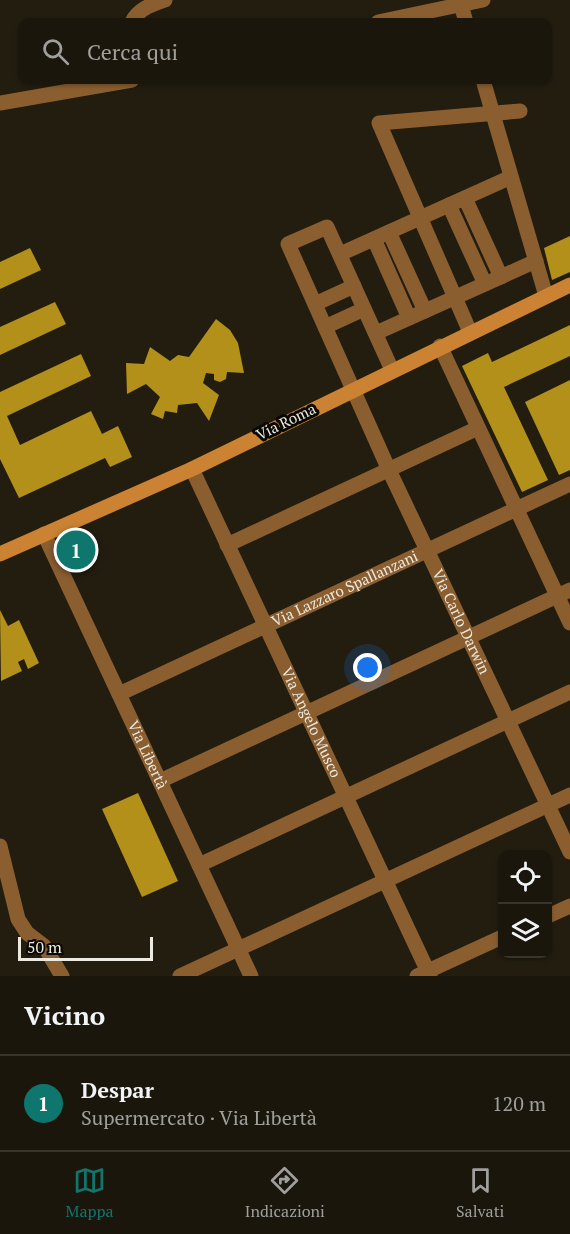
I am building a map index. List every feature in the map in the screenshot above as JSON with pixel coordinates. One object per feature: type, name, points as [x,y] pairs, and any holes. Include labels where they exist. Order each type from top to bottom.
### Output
[{"type":"main road","name":"Via Roma","points":[[0,554],[192,469],[440,346],[570,285]]},
{"type":"street","points":[[134,18],[148,6],[165,0]]},
{"type":"street","points":[[398,18],[483,0]]},
{"type":"street","points":[[461,5],[465,18]]},
{"type":"street","points":[[0,103],[109,84]]},
{"type":"street","points":[[484,84],[546,296]]},
{"type":"street","points":[[470,332],[379,123],[520,111]]},
{"type":"street","points":[[392,370],[339,254],[511,177]]},
{"type":"street","points":[[465,198],[501,277]]},
{"type":"street","points":[[449,205],[485,284]]},
{"type":"street","name":"Via Carlo Darwin","points":[[339,254],[327,226],[288,244],[389,470],[546,806],[570,852]]},
{"type":"street","points":[[389,232],[425,311]]},
{"type":"street","points":[[374,239],[409,318]]},
{"type":"street","points":[[376,333],[536,261]]},
{"type":"street","points":[[315,304],[354,286]]},
{"type":"street","points":[[325,327],[364,309]]},
{"type":"street","points":[[440,346],[517,509],[564,593],[570,623]]},
{"type":"street","points":[[227,544],[478,428]]},
{"type":"street","name":"Via Angelo Musco","points":[[192,469],[385,880],[425,974]]},
{"type":"street","name":"Via Lazzaro Spallanzani","points":[[119,694],[570,484]]},
{"type":"street","name":"Via Libertà","points":[[44,534],[251,976]]},
{"type":"street","points":[[160,781],[564,593]]},
{"type":"street","points":[[199,865],[570,692]]},
{"type":"street","points":[[180,976],[570,795]]},
{"type":"street","points":[[0,846],[18,919],[27,933],[44,946],[62,976]]},
{"type":"street","points":[[552,914],[570,906]]},
{"type":"street","points":[[425,974],[498,939]]},
{"type":"building","points":[[570,236],[570,272],[552,280],[544,248]]},
{"type":"building","points":[[30,248],[41,270],[0,289],[0,262]]},
{"type":"building","points":[[55,302],[66,324],[0,355],[0,327]]},
{"type":"building","points":[[216,319],[230,330],[238,343],[244,373],[227,372],[226,379],[220,382],[214,380],[214,374],[206,373],[203,383],[219,395],[209,421],[197,403],[178,405],[177,413],[165,411],[163,419],[151,414],[160,397],[146,384],[127,394],[126,363],[144,364],[150,347],[170,361],[178,355],[189,357]]},
{"type":"building","points":[[570,325],[570,356],[504,387],[548,480],[522,492],[462,366],[488,353],[492,362]]},
{"type":"building","points":[[81,354],[91,376],[7,416],[20,445],[91,411],[102,434],[118,426],[132,457],[110,467],[105,458],[19,498],[0,459],[0,392]]},
{"type":"building","points":[[570,380],[570,470],[559,475],[525,402]]},
{"type":"building","points":[[0,610],[8,626],[19,620],[39,663],[28,669],[24,659],[18,662],[22,671],[1,681]]},
{"type":"building","points":[[138,793],[178,881],[142,897],[102,809]]},
{"type":"place","name":"Despar","points":[[76,550]]}]
